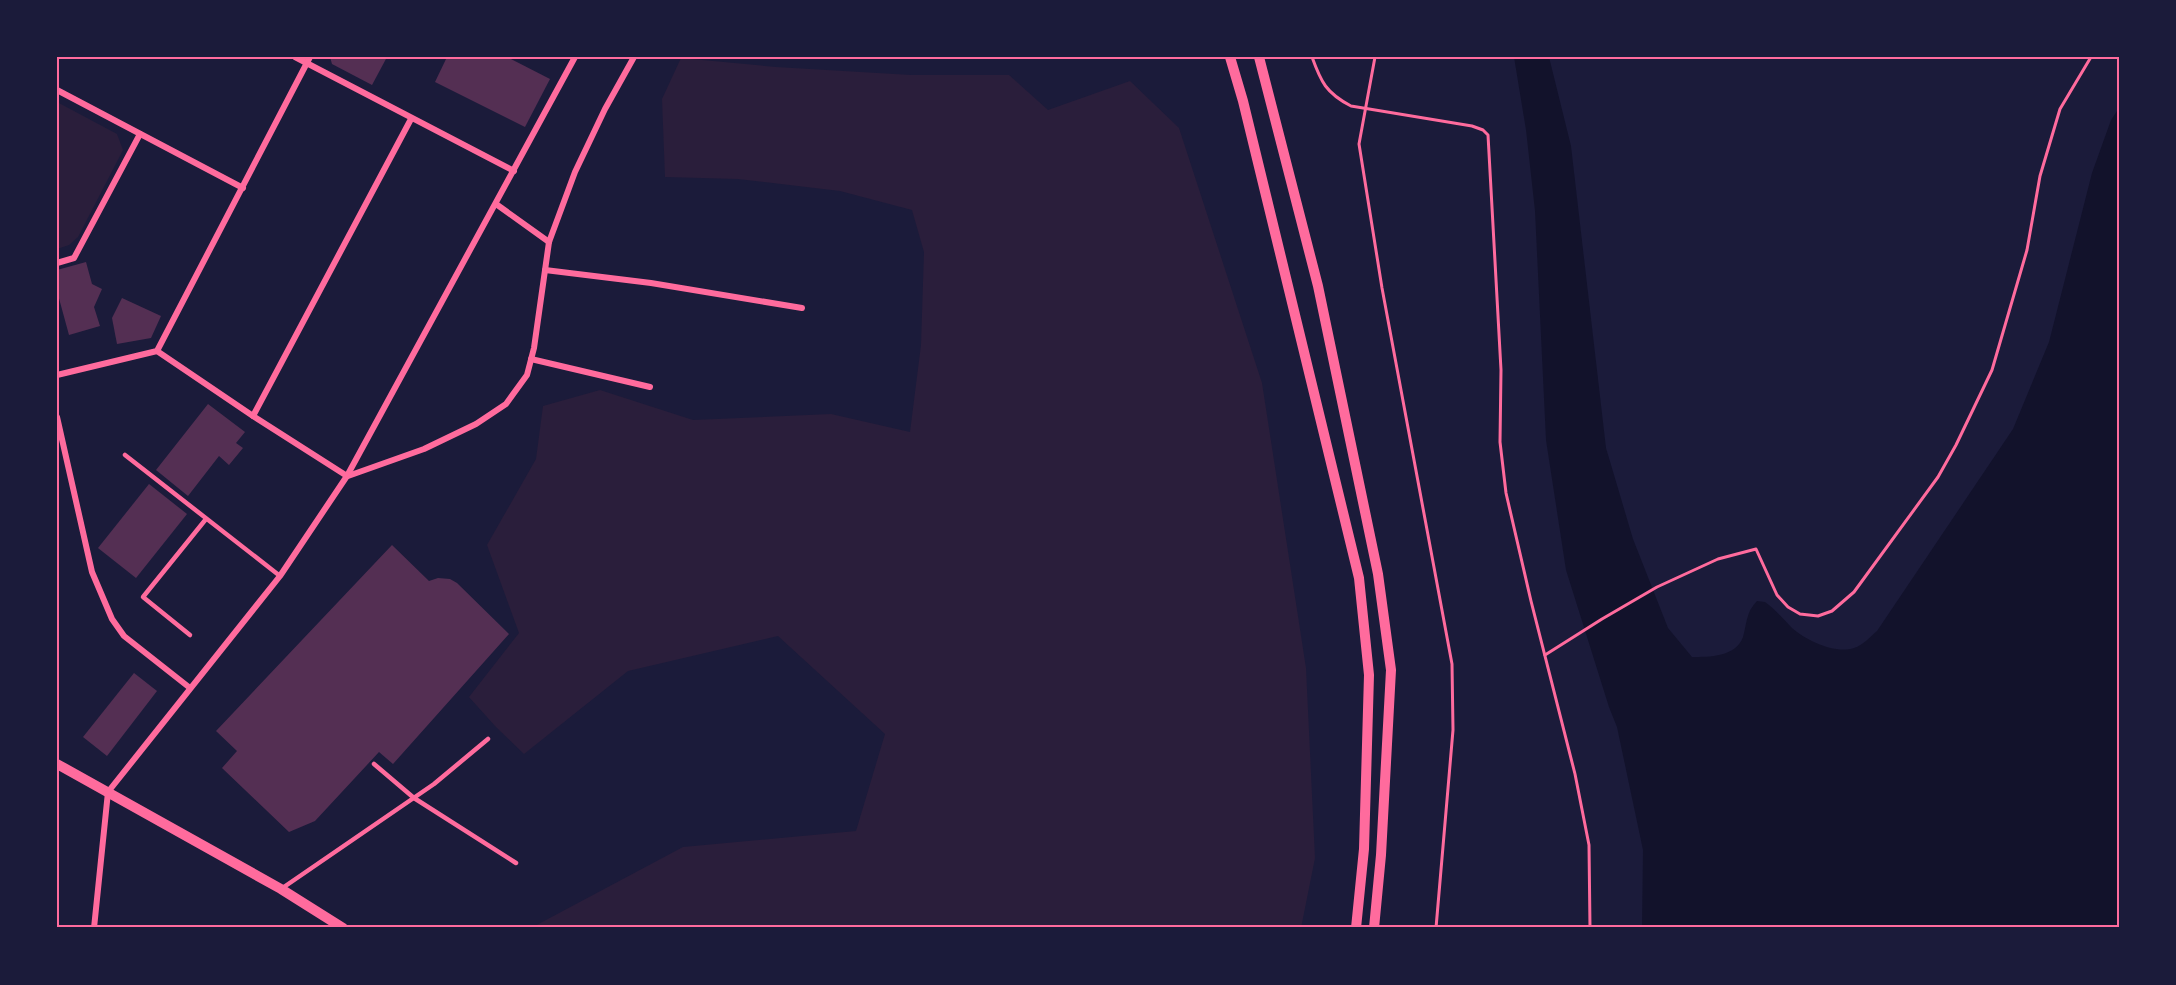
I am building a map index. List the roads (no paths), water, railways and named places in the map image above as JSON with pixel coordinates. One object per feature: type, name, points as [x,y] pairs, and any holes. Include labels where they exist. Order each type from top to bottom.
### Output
[{"type":"street","points":[[295,57],[309,60],[411,119],[514,171]]},
{"type":"street","points":[[93,928],[108,792],[280,576],[347,477],[575,57]]},
{"type":"street","points":[[347,477],[424,449],[477,424],[506,404],[527,375],[549,242],[575,172],[605,108],[634,57]]},
{"type":"street","points":[[1230,57],[1243,101],[1359,578],[1369,675],[1364,849],[1356,928]]},
{"type":"street","points":[[1259,57],[1318,286],[1378,574],[1390,670],[1381,855],[1374,928]]},
{"type":"street","points":[[158,351],[309,60]]},
{"type":"street","points":[[57,90],[243,188]]},
{"type":"street","points":[[253,416],[411,119]]},
{"type":"street","points":[[57,263],[74,258],[140,134]]},
{"type":"street","points":[[496,204],[549,242]]},
{"type":"street","points":[[545,270],[802,308]]},
{"type":"street","points":[[57,375],[158,351],[347,477]]},
{"type":"street","points":[[531,359],[650,387]]},
{"type":"street","points":[[57,417],[92,572],[112,619],[124,636],[190,688]]},
{"type":"street","points":[[57,764],[281,889],[343,928]]},
{"type":"lane","points":[[125,455],[280,576]]},
{"type":"lane","points":[[190,635],[143,597],[206,519]]},
{"type":"lane","points":[[281,889],[434,784],[488,739]]},
{"type":"lane","points":[[374,764],[414,798],[516,863]]}]
